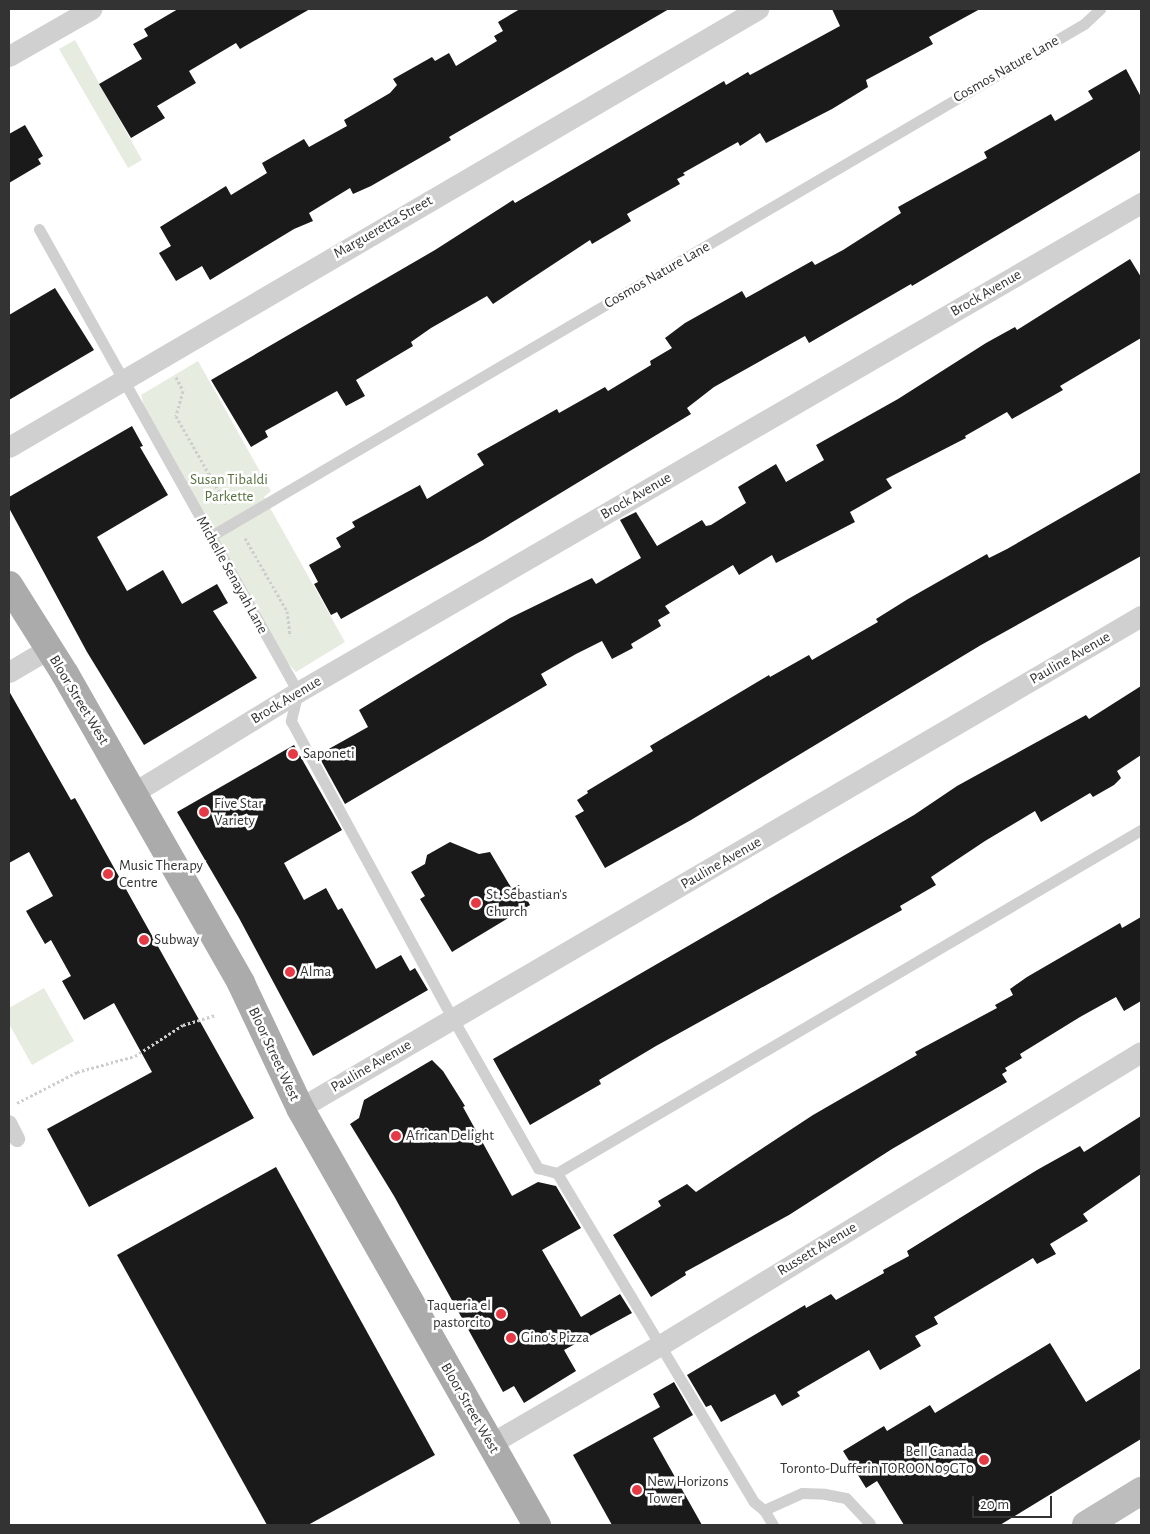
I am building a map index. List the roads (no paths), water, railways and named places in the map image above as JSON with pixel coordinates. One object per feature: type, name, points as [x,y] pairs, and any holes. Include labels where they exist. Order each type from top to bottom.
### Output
[{"type":"main road","name":"Bloor Street West","points":[[9,585],[133,793],[241,983],[300,1108],[537,1525]]},
{"type":"main road","points":[[1086,1525],[1141,1491]]},
{"type":"street","points":[[9,56],[91,9]]},
{"type":"street","name":"Margueretta Street","points":[[9,447],[122,379],[758,9]]},
{"type":"street","name":"Brock Avenue","points":[[133,793],[298,692],[1141,203]]},
{"type":"street","name":"Pauline Avenue","points":[[300,1108],[1141,616]]},
{"type":"street","points":[[9,672],[48,649]]},
{"type":"street","name":"Russett Avenue","points":[[490,1444],[662,1344],[1141,1052]]},
{"type":"street","points":[[9,1123],[17,1138]]},
{"type":"lane","name":"Cosmos Nature Lane","points":[[211,536],[1084,24],[1100,9]]},
{"type":"lane","name":"Michelle Senayah Lane","points":[[39,229],[298,692]]},
{"type":"lane","points":[[298,692],[291,721],[453,1019],[538,1168],[557,1173],[662,1344],[754,1502],[764,1510],[773,1525]]},
{"type":"lane","points":[[557,1173],[1141,830]]},
{"type":"lane","points":[[764,1510],[802,1493],[825,1494],[846,1498],[870,1524]]},
{"type":"place","name":"Saponeti","points":[[293,754]]},
{"type":"place","name":"Five Star Variety","points":[[204,812]]},
{"type":"place","name":"Music Therapy Centre","points":[[108,874]]},
{"type":"place","name":"St. Sebastian's Church","points":[[476,903]]},
{"type":"place","name":"Subway","points":[[144,940]]},
{"type":"place","name":"Alma","points":[[290,972]]},
{"type":"place","name":"African Delight","points":[[396,1136]]},
{"type":"place","name":"Taqueria el pastorcito","points":[[501,1314]]},
{"type":"place","name":"Gino's Pizza","points":[[511,1338]]},
{"type":"place","name":"Bell Canada Toronto-Dufferin TOROON09GT0","points":[[984,1460]]},
{"type":"place","name":"New Horizons Tower","points":[[637,1490]]},
{"type":"park label","name":"Susan Tibaldi Parkette","points":[[229,488]]}]
